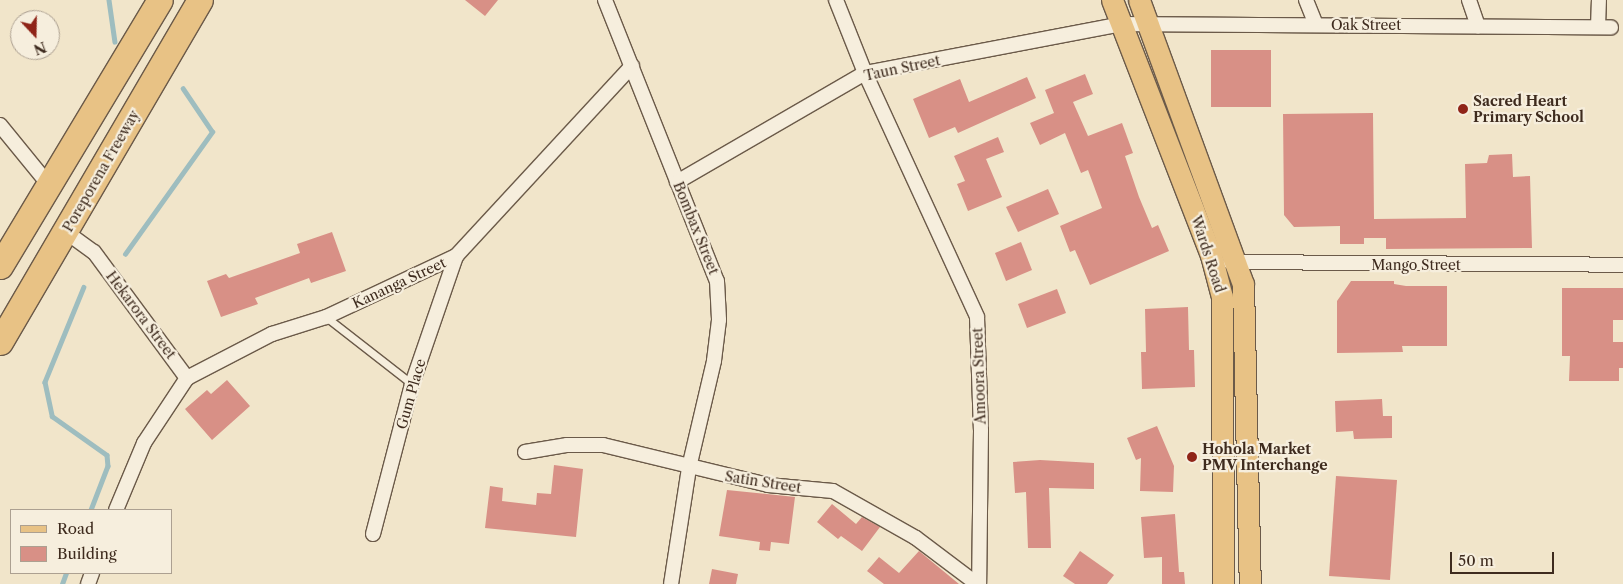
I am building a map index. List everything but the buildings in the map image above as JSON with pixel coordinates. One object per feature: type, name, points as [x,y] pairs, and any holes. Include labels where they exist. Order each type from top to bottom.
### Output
[{"type":"highway","points":[[0,266],[160,0]]},
{"type":"highway","name":"Poreporena Freeway","points":[[0,342],[200,0]]},
{"type":"main road","name":"Wards Road","points":[[1112,0],[1211,255],[1222,297],[1224,584]]},
{"type":"main road","name":"Wards Road","points":[[1139,0],[1237,264],[1245,305],[1250,584]]},
{"type":"street","name":"Bombax Street","points":[[605,0],[717,281],[719,320],[714,361],[689,468],[671,584]]},
{"type":"street","name":"Amoora Street","points":[[836,0],[865,73],[977,317],[981,421],[978,584]]},
{"type":"street","points":[[1306,0],[1316,25]]},
{"type":"street","points":[[1469,0],[1478,26]]},
{"type":"street","name":"Oak Street","points":[[1122,24],[1604,27],[1599,0]]},
{"type":"street","name":"Taun Street","points":[[677,182],[865,73],[1122,24]]},
{"type":"street","name":"Kananga Street","points":[[188,378],[272,334],[326,317],[456,256],[632,66]]},
{"type":"street","points":[[0,125],[48,185]]},
{"type":"street","name":"Hekarora Street","points":[[66,232],[94,252],[188,378]]},
{"type":"street","name":"Mango Street","points":[[1211,255],[1237,264],[1623,265]]},
{"type":"street","name":"Gum Place","points":[[373,534],[412,384],[456,256]]},
{"type":"street","points":[[116,509],[144,443],[188,378]]},
{"type":"street","name":"Satin Street","points":[[525,452],[567,445],[602,445],[689,468],[768,485],[833,492],[916,538],[978,584]]},
{"type":"lane","points":[[326,317],[412,384]]},
{"type":"waterway","points":[[109,0],[115,42]]},
{"type":"waterway","points":[[125,254],[212,132],[183,89]]},
{"type":"waterway","points":[[84,287],[45,382],[52,416],[107,455],[108,466],[91,509]]},
{"type":"waterway","points":[[62,584],[66,574]]},
{"type":"place","name":"Sacred Heart Primary School","points":[[1463,109]]},
{"type":"place","name":"Hohola Market PMV Interchange","points":[[1192,457]]}]
